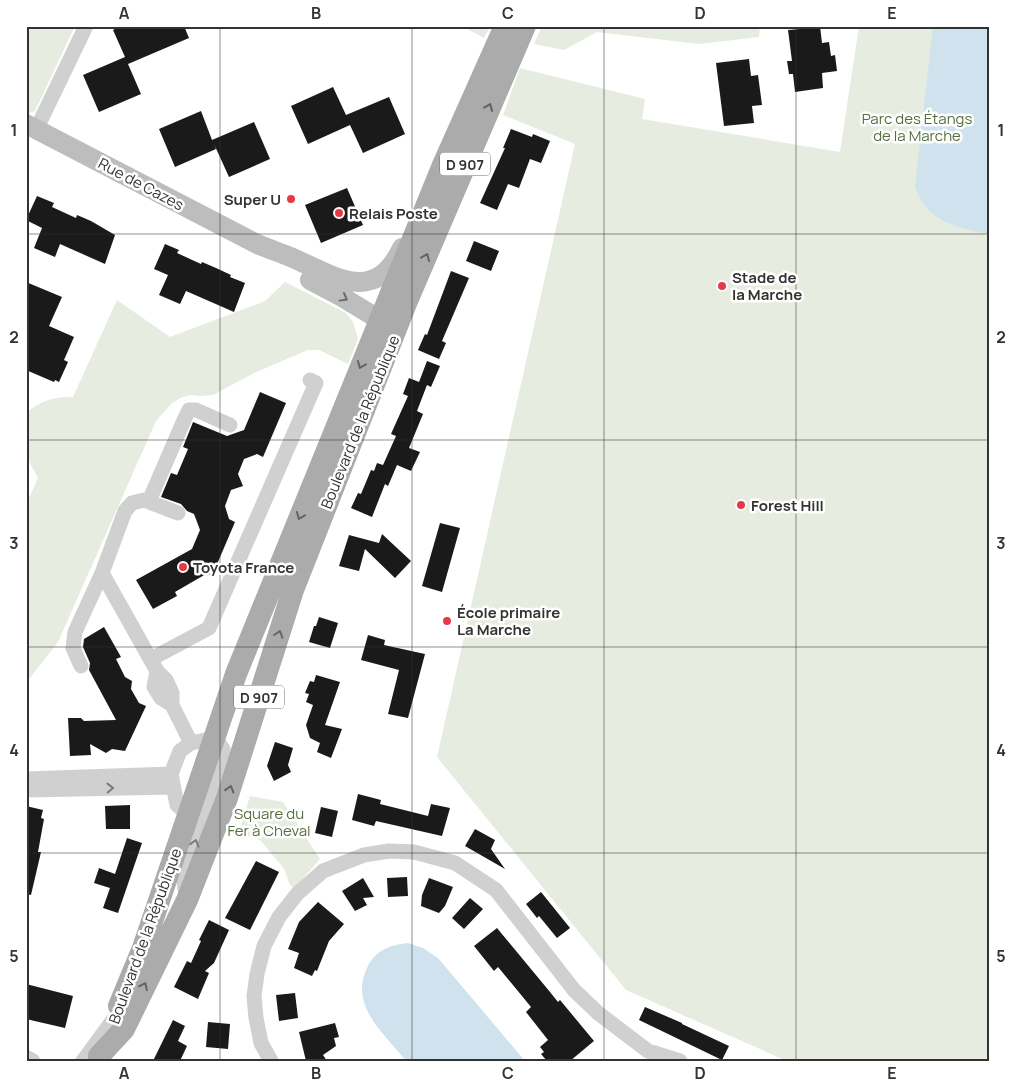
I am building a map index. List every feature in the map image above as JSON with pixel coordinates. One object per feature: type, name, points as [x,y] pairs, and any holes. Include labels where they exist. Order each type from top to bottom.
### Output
[{"type":"main road","name":"Boulevard de la République","points":[[93,1059],[113,1020],[143,948],[202,820],[227,798],[293,590],[388,324],[395,281],[505,26]]},
{"type":"main road","name":"Boulevard de la République","points":[[93,1059],[124,1029],[186,900],[202,820],[215,738],[239,666],[388,324],[407,302],[525,26]]},
{"type":"street","points":[[31,127],[86,26]]},
{"type":"street","name":"Rue de Cazes","points":[[31,127],[257,244],[337,279],[350,282],[367,281],[382,275],[390,269],[421,217]]},
{"type":"street","name":"Rue de Cazes","points":[[257,244],[311,281],[388,324]]},
{"type":"street","points":[[367,281],[395,281],[407,302]]},
{"type":"street","points":[[154,665],[209,628],[316,383],[310,380]]},
{"type":"street","points":[[149,501],[189,410],[196,410],[230,425]]},
{"type":"street","points":[[80,666],[73,648],[75,632],[102,573],[125,511],[132,503],[144,500],[178,513]]},
{"type":"street","points":[[102,573],[154,665],[166,680],[172,693],[172,706],[191,743]]},
{"type":"street","points":[[202,820],[178,805],[172,781],[180,751],[191,743],[215,738]]},
{"type":"street","points":[[26,779],[172,781]]},
{"type":"street","points":[[26,790],[172,781]]},
{"type":"street","points":[[271,1061],[262,1042],[256,1018],[254,996],[264,946],[279,917],[297,894],[323,871],[364,855],[389,851],[414,852],[455,863],[496,890],[574,990],[644,1056],[680,1061]]},
{"type":"street","points":[[26,1057],[33,1061]]},
{"type":"green space","points":[[26,26],[75,26],[35,111],[27,114]]},
{"type":"green space","points":[[462,26],[490,26],[484,38]]},
{"type":"green space","points":[[542,26],[760,26],[759,37],[699,44],[597,32],[564,50],[534,44]]},
{"type":"green space","name":"Forest Hill","points":[[859,26],[989,26],[989,1061],[787,1061],[626,990],[437,757],[575,144],[503,115],[520,68],[645,99],[642,119],[840,152]]},
{"type":"green space","points":[[285,282],[346,313],[353,322],[358,339],[348,364],[319,350],[308,350],[254,373],[213,395],[190,395],[180,398],[171,404],[156,421],[58,642],[29,679],[26,680],[26,505],[38,478],[26,456],[26,413],[48,400],[73,397],[117,300],[170,337],[265,301]]},
{"type":"green space","name":"Square du Fer à Cheval","points":[[250,796],[283,802],[320,859],[294,889],[289,883],[285,870],[261,841],[251,836],[237,839]]},
{"type":"water","points":[[933,26],[989,26],[989,234],[965,229],[944,221],[927,208],[920,199],[915,187]]},
{"type":"water","points":[[408,943],[423,948],[438,958],[525,1061],[406,1061],[379,1029],[366,1007],[362,995],[367,968],[374,957],[384,949]]},
{"type":"building","points":[[120,26],[184,26],[189,38],[128,64],[141,94],[99,112],[83,75],[125,57],[113,30]]},
{"type":"building","points":[[800,26],[820,26],[822,43],[829,42],[831,56],[835,55],[837,71],[822,73],[823,88],[795,92],[793,74],[789,74],[787,61],[792,61],[788,30],[800,29]]},
{"type":"building","points":[[749,59],[751,76],[758,75],[762,105],[752,106],[754,123],[724,126],[716,63]]},
{"type":"building","points":[[333,87],[346,115],[389,97],[405,134],[363,153],[350,125],[308,144],[291,106]]},
{"type":"building","points":[[201,111],[212,140],[254,122],[270,159],[229,177],[214,144],[216,149],[175,167],[159,129]]},
{"type":"building","points":[[511,129],[532,137],[533,134],[550,141],[541,163],[530,159],[519,188],[508,184],[497,210],[480,203],[505,148],[503,148]]},
{"type":"building","points":[[347,188],[363,225],[321,243],[305,205]]},
{"type":"building","points":[[37,196],[54,203],[52,207],[76,218],[77,215],[91,221],[115,235],[105,264],[60,244],[55,257],[34,248],[42,228],[26,220]]},
{"type":"building","points":[[474,241],[499,251],[491,271],[466,261]]},
{"type":"building","points":[[165,244],[179,250],[177,253],[201,264],[202,262],[216,268],[231,275],[230,277],[245,283],[234,312],[186,291],[180,304],[159,295],[168,275],[154,269]]},
{"type":"building","points":[[451,271],[469,278],[442,341],[446,343],[439,359],[418,350],[425,334],[427,335]]},
{"type":"building","points":[[26,282],[62,297],[49,326],[74,337],[64,360],[68,362],[59,382],[55,380],[54,382],[26,370]]},
{"type":"building","points":[[427,361],[440,366],[431,387],[427,385],[417,411],[423,414],[409,448],[420,452],[411,471],[397,465],[388,486],[385,484],[372,517],[351,508],[358,493],[361,494],[371,470],[374,471],[377,463],[383,465],[396,436],[391,434],[408,396],[403,394],[409,378],[419,382]]},
{"type":"building","points":[[260,392],[286,403],[263,457],[257,454],[244,459],[238,474],[243,486],[231,490],[225,506],[229,519],[235,522],[212,576],[206,574],[175,592],[177,596],[153,609],[136,580],[192,549],[200,530],[194,514],[187,511],[181,504],[161,497],[171,473],[177,475],[188,449],[183,447],[193,422],[227,436],[244,430]]},
{"type":"building","points":[[440,523],[460,528],[442,592],[422,586]]},
{"type":"building","points":[[382,534],[411,561],[395,578],[365,549],[359,571],[339,566],[349,535],[379,543]]},
{"type":"building","points":[[319,617],[338,623],[330,648],[309,642]]},
{"type":"building","points":[[104,627],[121,657],[116,659],[125,677],[132,681],[131,689],[139,703],[146,706],[125,751],[112,749],[106,753],[90,744],[91,755],[70,756],[68,718],[81,718],[84,721],[116,720],[89,670],[90,663],[83,647],[84,639]]},
{"type":"building","points":[[368,635],[385,640],[384,645],[425,654],[408,718],[388,714],[399,670],[361,660]]},
{"type":"building","points":[[316,675],[340,682],[325,725],[342,729],[331,758],[317,752],[320,743],[310,738],[306,725],[313,705],[306,702],[309,694],[305,693],[310,681],[314,682]]},
{"type":"building","points":[[275,742],[293,748],[288,765],[291,772],[274,781],[267,766]]},
{"type":"building","points":[[358,794],[381,800],[380,804],[428,816],[431,804],[450,808],[442,836],[376,821],[374,826],[352,820]]},
{"type":"building","points":[[130,805],[130,829],[106,829],[105,806]]},
{"type":"building","points":[[26,806],[43,810],[41,818],[44,819],[38,852],[41,852],[31,895],[26,894]]},
{"type":"building","points":[[321,807],[338,811],[332,837],[315,833]]},
{"type":"building","points":[[475,829],[495,840],[491,849],[505,869],[465,846]]},
{"type":"building","points":[[127,838],[142,843],[118,913],[103,908],[110,888],[94,883],[99,868],[115,874]]},
{"type":"building","points":[[256,861],[279,872],[250,930],[225,918]]},
{"type":"building","points":[[407,877],[408,896],[388,897],[387,878]]},
{"type":"building","points":[[363,878],[374,897],[363,898],[367,905],[355,911],[342,891]]},
{"type":"building","points":[[429,878],[453,887],[445,906],[439,913],[421,906],[422,895]]},
{"type":"building","points":[[541,892],[570,928],[557,938],[539,916],[537,918],[526,904]]},
{"type":"building","points":[[470,898],[483,909],[464,929],[452,918]]},
{"type":"building","points":[[318,902],[344,924],[329,941],[317,971],[315,970],[312,976],[294,968],[299,953],[288,949],[299,922]]},
{"type":"building","points":[[209,920],[229,930],[214,963],[205,971],[209,973],[198,999],[174,987],[187,961],[191,963],[201,941],[199,940]]},
{"type":"building","points":[[497,928],[558,1002],[560,1000],[594,1041],[570,1061],[547,1061],[541,1054],[544,1052],[540,1047],[548,1040],[526,1012],[531,1007],[498,967],[494,971],[474,946]]},
{"type":"building","points":[[26,984],[73,996],[65,1028],[26,1019]]},
{"type":"building","points":[[295,993],[298,1018],[279,1021],[276,995]]},
{"type":"building","points":[[645,1007],[729,1046],[722,1060],[639,1020]]},
{"type":"building","points":[[173,1020],[185,1026],[178,1041],[187,1046],[180,1061],[153,1061]]},
{"type":"building","points":[[208,1022],[230,1024],[228,1049],[206,1047]]},
{"type":"building","points":[[335,1023],[339,1037],[334,1038],[336,1046],[323,1055],[327,1061],[306,1061],[299,1032]]},
{"type":"place","name":"Super U","points":[[291,199]]},
{"type":"place","name":"Relais Poste","points":[[339,213]]},
{"type":"place","name":"Stade de la Marche","points":[[722,286]]},
{"type":"place","name":"Forest Hill","points":[[741,505]]},
{"type":"place","name":"Toyota France","points":[[183,567]]},
{"type":"place","name":"École primaire La Marche","points":[[447,621]]},
{"type":"park label","name":"Parc des Étangs de la Marche","points":[[917,126]]}]
